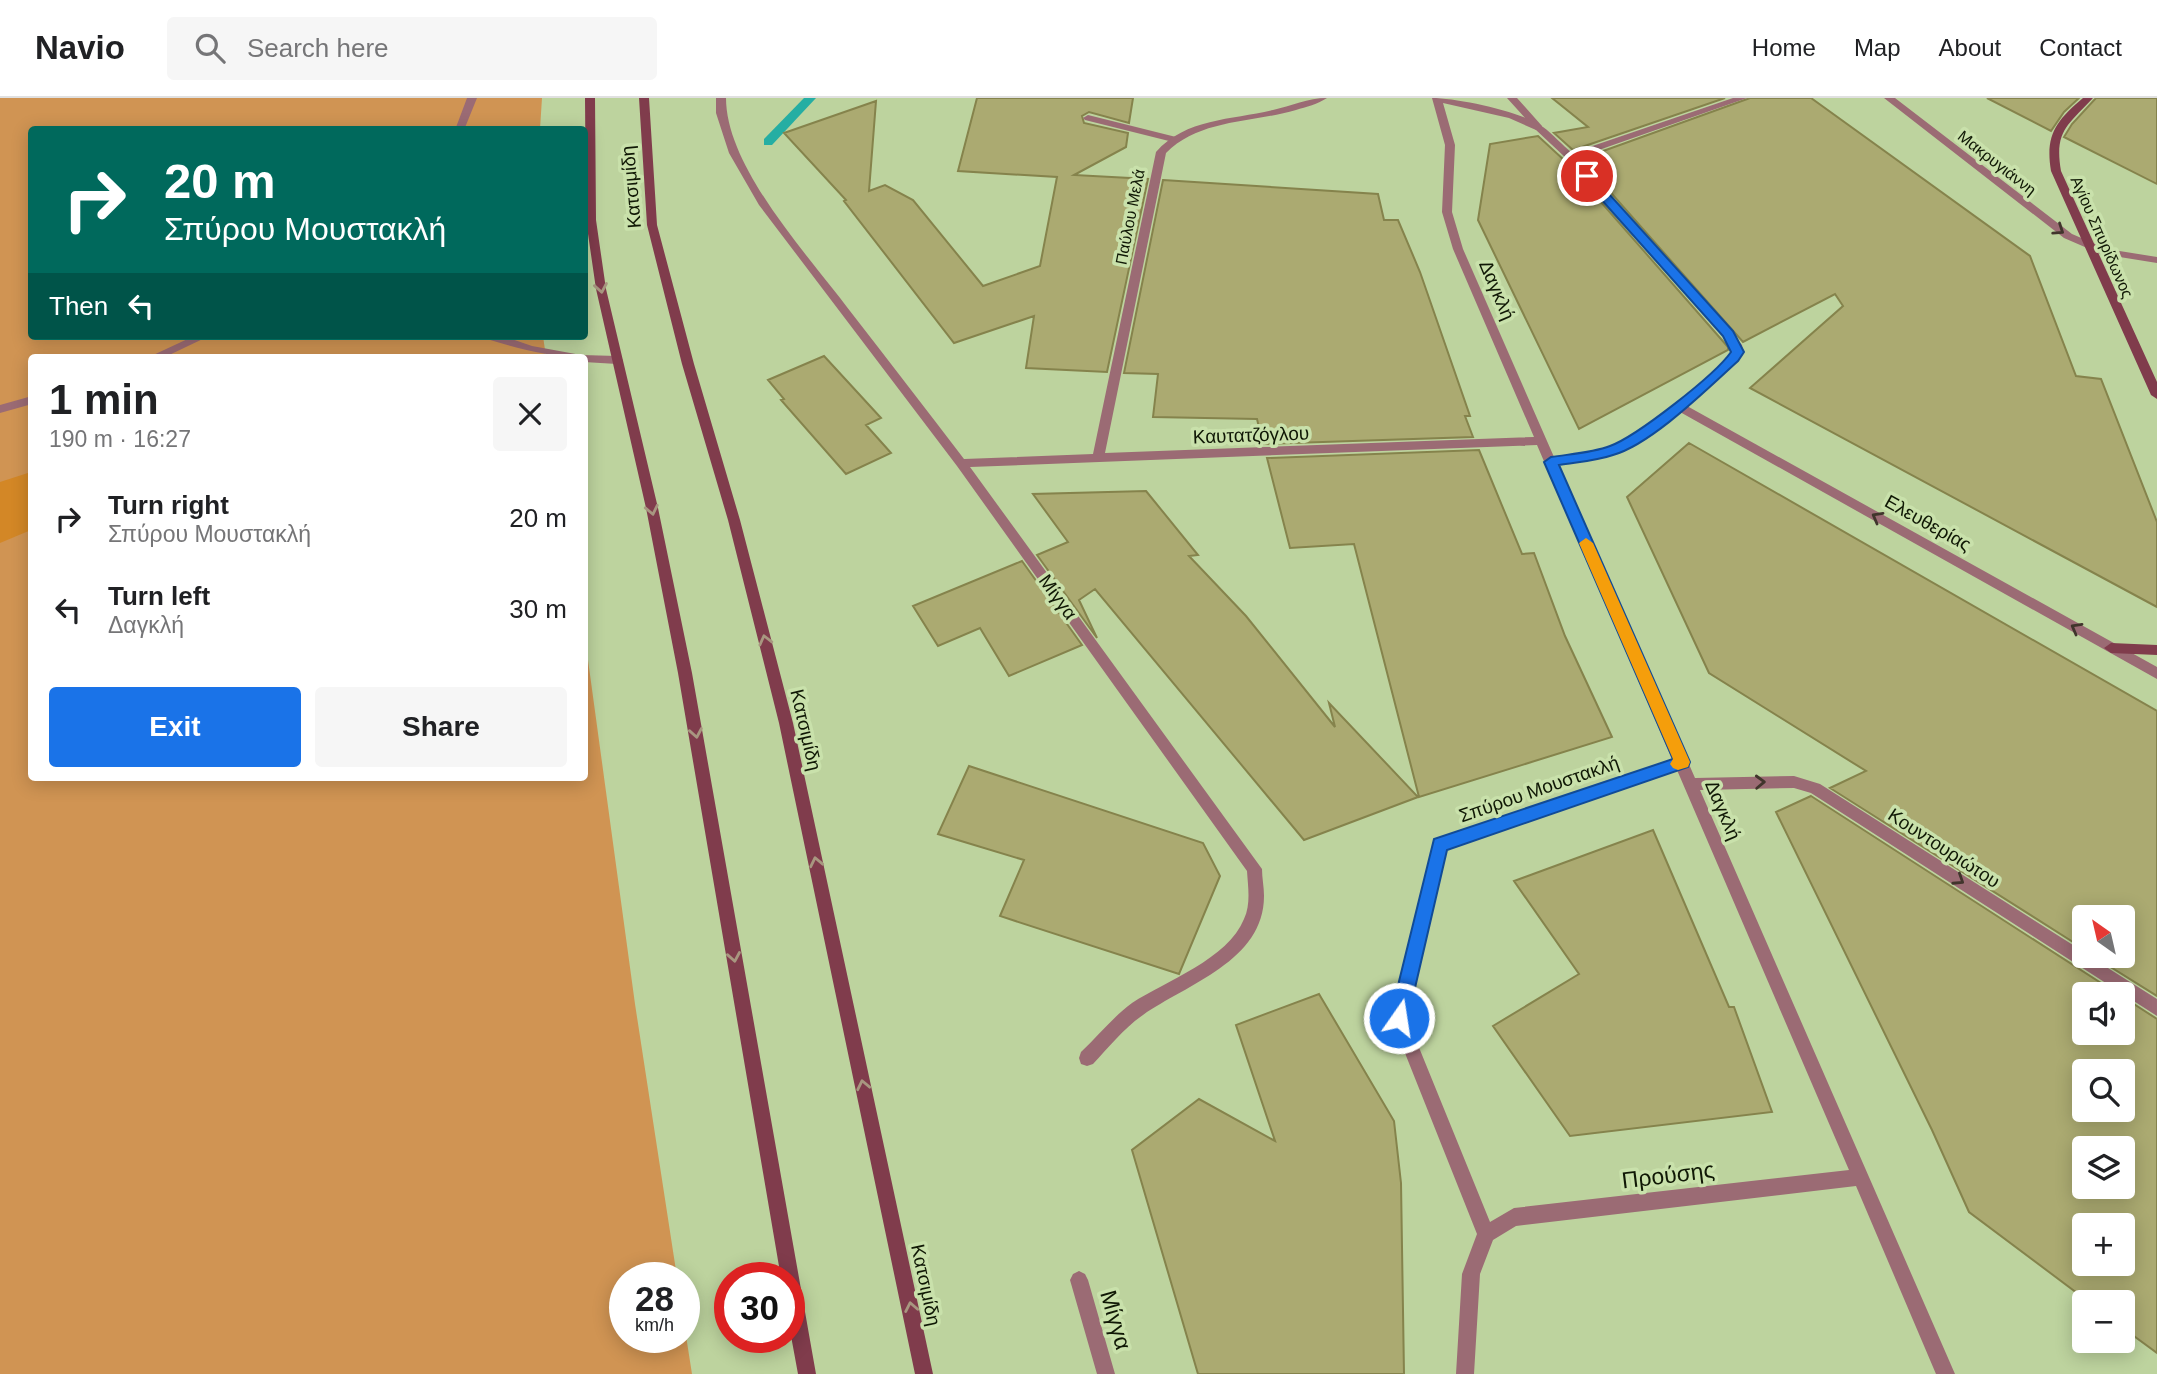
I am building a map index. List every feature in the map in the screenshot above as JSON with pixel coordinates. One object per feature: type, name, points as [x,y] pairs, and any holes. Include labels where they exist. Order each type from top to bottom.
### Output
[{"type":"main road","name":"Κατσιμίδη","points":[[590,98],[591,220],[601,289],[652,508],[685,673],[807,1374]]},
{"type":"main road","name":"Κατσιμίδη","points":[[644,98],[652,225],[677,325],[734,520],[786,723],[924,1374]]},
{"type":"main road","name":"Αγίου Σπυρίδωνος","points":[[2088,98],[2064,119],[2058,129],[2052,156],[2089,247],[2157,395]]},
{"type":"main road","points":[[2111,648],[2157,650]]},
{"type":"street","points":[[461,126],[472,98]]},
{"type":"street","name":"Μίγγα","points":[[721,98],[722,113],[734,153],[764,205],[961,463],[1254,869],[1258,887],[1257,911],[1246,936],[1223,958],[1135,1010],[1087,1058]]},
{"type":"street","points":[[1088,118],[1173,139],[1192,131],[1273,113],[1322,98]]},
{"type":"street","points":[[1437,98],[1505,114],[1539,128]]},
{"type":"street","name":"Δαγκλή","points":[[1437,98],[1450,145],[1445,202],[1450,227],[1946,1374]]},
{"type":"street","points":[[1512,98],[1570,157],[1736,345],[1737,352],[1734,358],[1680,407],[1624,445],[1610,451],[1551,462]]},
{"type":"street","points":[[1570,157],[1742,98]]},
{"type":"street","name":"Μακρυγιάννη","points":[[1889,98],[2045,221],[2089,247],[2123,257],[2157,260]]},
{"type":"street","name":"Παύλου Μελά","points":[[1098,458],[1158,159],[1173,139]]},
{"type":"street","points":[[162,354],[195,340]]},
{"type":"street","points":[[503,340],[560,354]]},
{"type":"street","points":[[588,358],[617,360]]},
{"type":"street","points":[[0,410],[28,401]]},
{"type":"street","name":"Ελευθερίας","points":[[1680,407],[2157,674]]},
{"type":"street","name":"Καυτατζόγλου","points":[[961,463],[1542,441]]},
{"type":"street","name":"Σπύρου Μουστακλή","points":[[1486,1234],[1399,1018],[1440,845],[1682,762]]},
{"type":"street","name":"Κουντουριώτου","points":[[1692,784],[1794,782],[1815,788],[2157,1008]]},
{"type":"street","name":"Προύσης","points":[[1486,1234],[1514,1217],[1860,1177]]},
{"type":"street","points":[[1465,1374],[1471,1274],[1486,1234]]},
{"type":"street","name":"Μίγγα","points":[[1079,1280],[1106,1374]]},
{"type":"shaded area","points":[[0,98],[542,98],[540,126],[28,126],[28,340],[544,340],[546,354],[28,354],[28,781],[588,781],[588,660],[635,1004],[675,1262],[609,1262],[609,1353],[689,1353],[692,1374],[0,1374]]},
{"type":"shaded area","points":[[28,473],[28,531],[0,543],[0,482]]},
{"type":"building","points":[[977,98],[1133,98],[1129,123],[1089,112],[1082,116],[1084,123],[1128,133],[1126,147],[1074,175],[1148,179],[1107,372],[1026,368],[1034,316],[954,343],[844,201],[846,200],[784,133],[876,101],[869,191],[885,185],[913,200],[983,286],[1040,266],[1057,177],[958,171]]},
{"type":"building","points":[[1552,98],[1725,98],[1573,150],[1554,133],[1588,127]]},
{"type":"building","points":[[1750,98],[1811,98],[2030,256],[2076,376],[2101,379],[2157,522],[2157,607],[1750,388],[1843,306],[1835,294],[1743,342],[1581,159]]},
{"type":"building","points":[[1987,98],[2079,98],[2064,112],[2051,131]]},
{"type":"building","points":[[2096,98],[2157,98],[2157,184],[2064,137]]},
{"type":"building","points":[[1538,136],[1565,161],[1728,347],[1728,350],[1579,429],[1478,220],[1490,144]]},
{"type":"building","points":[[1163,180],[1378,194],[1384,220],[1398,220],[1420,272],[1470,416],[1465,416],[1473,437],[1263,444],[1257,419],[1153,417],[1158,374],[1124,373]]},
{"type":"building","points":[[824,356],[881,418],[866,425],[891,453],[846,474],[781,400],[784,399],[768,380]]},
{"type":"building","points":[[1689,443],[2157,711],[2157,996],[2112,968],[2135,968],[2135,905],[2072,905],[2072,941],[1830,788],[1866,771],[1709,673],[1627,497]]},
{"type":"building","points":[[1479,450],[1522,554],[1534,553],[1565,636],[1612,737],[1419,797],[1354,544],[1290,548],[1267,458]]},
{"type":"building","points":[[1146,491],[1198,555],[1189,556],[1246,616],[1335,727],[1329,703],[1418,797],[1304,840],[1095,589],[1079,600],[1097,638],[1037,555],[1068,542],[1033,494]]},
{"type":"building","points":[[1022,561],[1082,645],[1009,676],[980,628],[938,646],[913,606]]},
{"type":"building","points":[[969,766],[1203,843],[1220,876],[1179,974],[1000,916],[1024,860],[938,834]]},
{"type":"building","points":[[1811,796],[2072,964],[2072,968],[2078,968],[2099,982],[2072,982],[2072,1045],[2135,1045],[2135,1005],[2157,1019],[2157,1353],[2135,1337],[2135,1290],[2073,1290],[1969,1212],[1932,1130],[1776,812]]},
{"type":"building","points":[[1653,830],[1729,1007],[1734,1007],[1772,1112],[1570,1136],[1493,1026],[1579,974],[1514,881]]},
{"type":"building","points":[[1319,994],[1394,1121],[1401,1183],[1404,1374],[1198,1374],[1132,1150],[1199,1099],[1275,1141],[1236,1025]]},
{"type":"waterway","points":[[768,142],[810,98]]},
{"type":"slow traffic","points":[[1586,543],[1682,762],[1678,764]]},
{"type":"route","points":[[1399,1018],[1440,845],[1682,762],[1551,462],[1610,451],[1624,445],[1680,407],[1734,358],[1736,345],[1587,176]]}]
